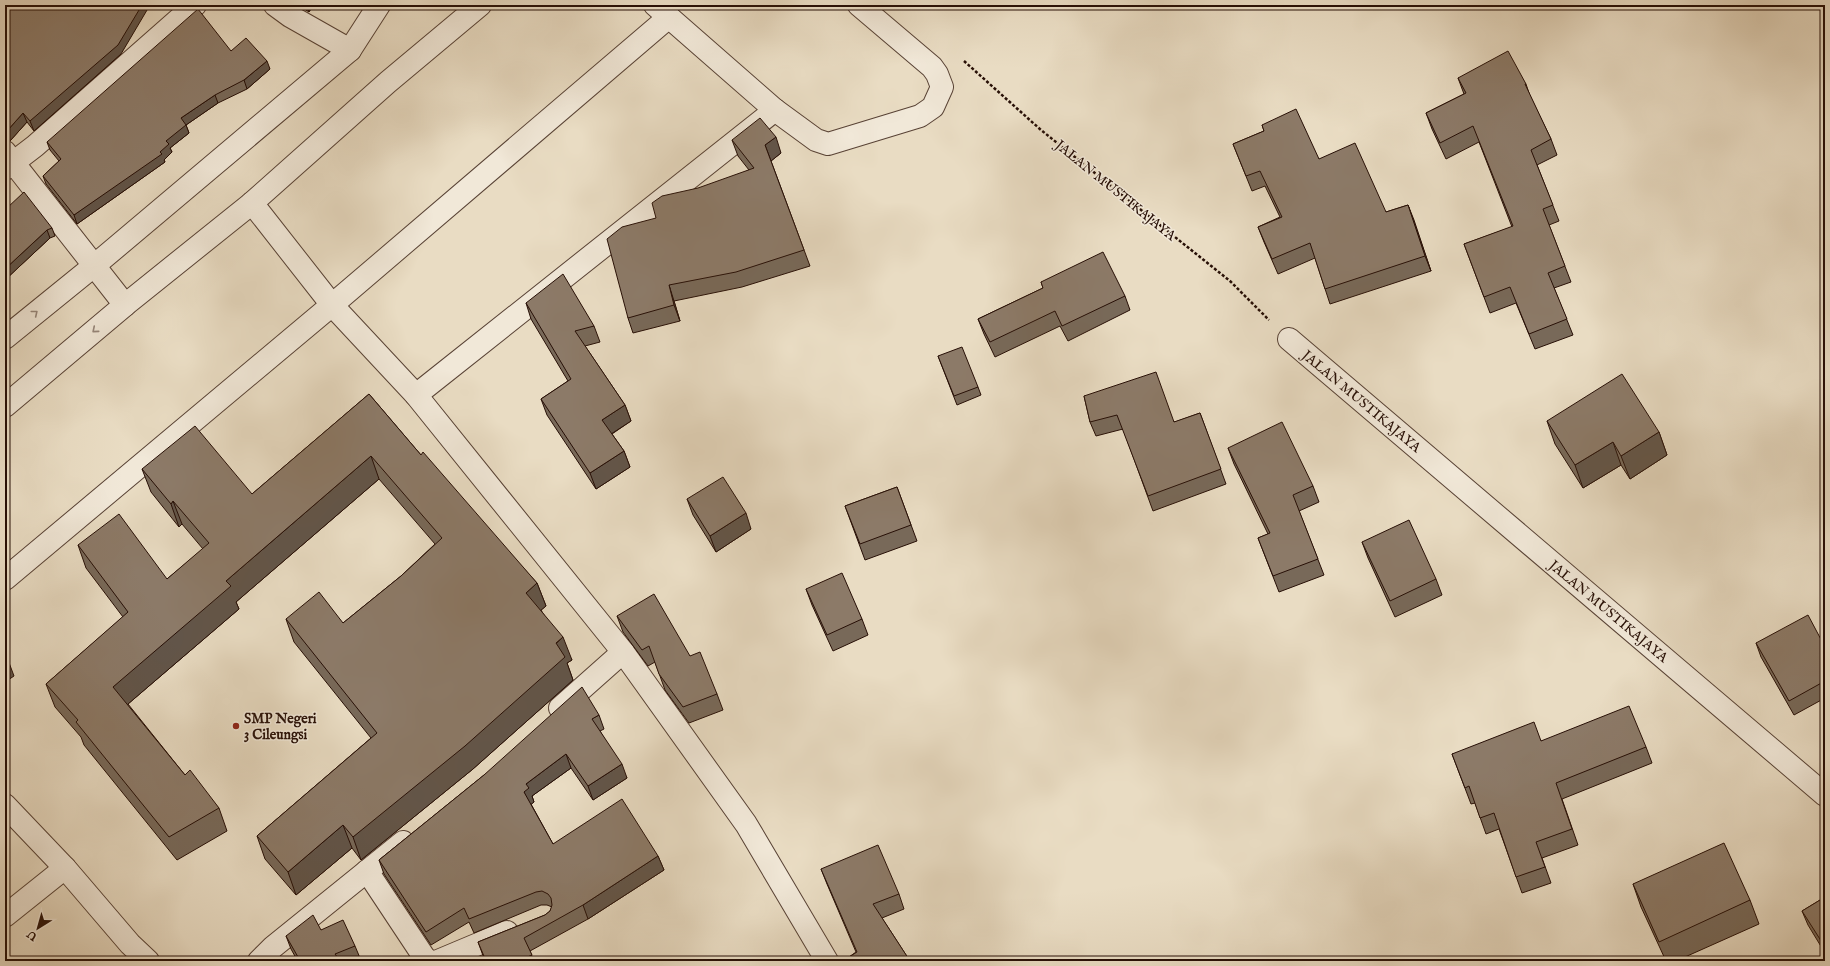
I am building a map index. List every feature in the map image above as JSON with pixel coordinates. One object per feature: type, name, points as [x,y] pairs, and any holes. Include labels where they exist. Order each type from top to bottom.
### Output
[{"type":"street","points":[[125,305],[95,265],[8,161],[195,5]]},
{"type":"street","points":[[275,5],[290,16],[350,50]]},
{"type":"street","points":[[5,338],[95,265],[350,50],[379,5]]},
{"type":"street","points":[[5,406],[125,305],[252,203],[388,82],[480,5]]},
{"type":"street","points":[[5,579],[332,305],[662,11],[775,110],[816,140],[828,144],[920,116],[933,107],[942,87],[937,74],[932,67],[859,5]]},
{"type":"street","points":[[416,395],[775,110]]},
{"type":"street","points":[[252,203],[332,305],[416,395],[623,652],[746,824],[827,961]]},
{"type":"street","name":"JALAN MUSTIKAJAYA","points":[[1289,339],[1825,795]]},
{"type":"street","points":[[546,721],[623,652]]},
{"type":"street","points":[[5,805],[65,868],[130,944],[148,961]]},
{"type":"street","points":[[271,956],[367,871],[421,827]]},
{"type":"street","points":[[5,916],[65,868]]},
{"type":"street","points":[[367,871],[428,961]]},
{"type":"street","points":[[438,961],[523,925]]},
{"type":"path","name":"JALAN MUSTIKAJAYA","points":[[959,57],[1041,130],[1230,281],[1289,339]]},
{"type":"building","points":[[13,5],[142,5],[118,45],[30,121],[23,113],[7,131],[5,131],[5,15]]},
{"type":"building","points":[[198,9],[231,51],[246,38],[267,61],[244,80],[215,95],[181,118],[186,125],[166,141],[169,144],[160,152],[162,154],[74,215],[43,176],[61,159],[47,142]]},
{"type":"building","points":[[1508,51],[1526,84],[1551,139],[1531,150],[1553,205],[1543,209],[1565,266],[1548,273],[1567,319],[1529,334],[1510,287],[1484,297],[1464,244],[1513,226],[1473,126],[1440,143],[1426,113],[1466,93],[1458,78]]},
{"type":"building","points":[[1296,109],[1319,159],[1355,143],[1386,212],[1408,205],[1425,256],[1325,289],[1310,243],[1272,259],[1258,227],[1282,217],[1260,171],[1246,176],[1233,144],[1264,131],[1262,125]]},
{"type":"building","points":[[760,118],[776,137],[765,145],[804,250],[736,272],[669,285],[674,305],[628,318],[607,239],[622,227],[656,218],[652,203],[662,196],[698,188],[754,168],[732,140]]},
{"type":"building","points":[[24,192],[52,228],[47,230],[5,269],[5,206],[7,208]]},
{"type":"building","points":[[1103,252],[1125,296],[1062,326],[1055,311],[990,342],[978,319],[1043,288],[1041,282]]},
{"type":"building","points":[[563,274],[594,326],[575,331],[625,405],[602,420],[624,451],[590,473],[541,399],[571,379],[526,303]]},
{"type":"building","points":[[962,347],[978,387],[954,396],[938,356]]},
{"type":"building","points":[[1156,372],[1174,422],[1200,413],[1221,469],[1148,496],[1117,415],[1090,422],[1084,396]]},
{"type":"building","points":[[1622,374],[1659,432],[1621,456],[1613,442],[1575,465],[1547,421]]},
{"type":"building","points":[[369,394],[421,455],[423,452],[537,583],[526,593],[563,637],[556,643],[565,657],[465,746],[353,837],[343,825],[288,872],[257,836],[377,733],[286,619],[319,592],[343,623],[401,576],[442,538],[371,456],[226,581],[231,586],[113,687],[185,775],[190,770],[219,808],[169,837],[76,722],[78,720],[46,684],[128,612],[78,545],[119,514],[167,579],[209,543],[173,501],[171,504],[142,469],[195,426],[252,494]]},
{"type":"building","points":[[1282,422],[1313,486],[1293,495],[1318,559],[1273,576],[1258,538],[1270,533],[1228,448]]},
{"type":"building","points":[[723,477],[746,513],[710,536],[687,499]]},
{"type":"building","points":[[897,487],[911,525],[860,544],[845,506]]},
{"type":"building","points":[[1409,520],[1436,579],[1390,601],[1362,542]]},
{"type":"building","points":[[842,573],[862,619],[827,635],[806,589]]},
{"type":"building","points":[[654,594],[690,656],[700,652],[717,694],[683,707],[659,674],[649,646],[642,650],[617,616]]},
{"type":"building","points":[[1808,615],[1825,647],[1825,681],[1789,701],[1756,643]]},
{"type":"building","points":[[582,687],[599,715],[592,719],[622,764],[588,786],[566,754],[526,784],[529,788],[524,792],[553,844],[622,799],[658,856],[583,905],[524,938],[532,955],[518,961],[486,961],[478,942],[545,915],[550,911],[552,905],[551,898],[548,894],[542,891],[536,892],[469,919],[464,908],[426,932],[379,860],[484,775]]},
{"type":"building","points":[[1629,706],[1646,747],[1556,783],[1572,829],[1536,842],[1545,867],[1516,877],[1494,813],[1480,818],[1469,786],[1465,788],[1452,754],[1534,722],[1541,741]]},
{"type":"building","points":[[1724,843],[1750,900],[1659,942],[1633,884]]},
{"type":"building","points":[[878,845],[899,894],[873,904],[910,961],[852,961],[849,957],[857,952],[821,869]]},
{"type":"building","points":[[1825,897],[1825,947],[1802,911]]},
{"type":"building","points":[[313,915],[321,930],[343,920],[355,946],[335,954],[340,961],[291,961],[298,957],[286,936]]},
{"type":"place","name":"SMP Negeri 3 Cileungsi","points":[[236,726]]}]
